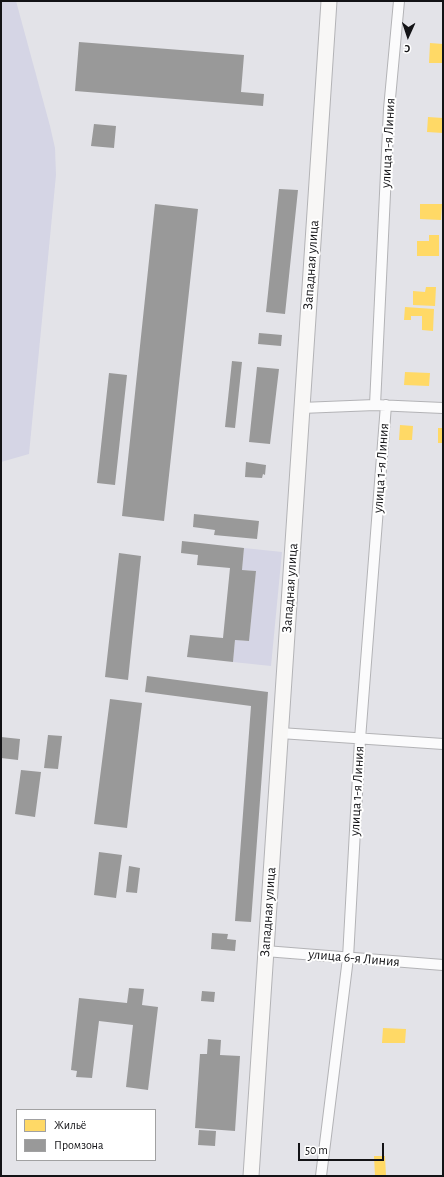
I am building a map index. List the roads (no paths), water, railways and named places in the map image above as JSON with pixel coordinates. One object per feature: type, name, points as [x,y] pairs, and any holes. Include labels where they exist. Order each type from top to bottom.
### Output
[{"type":"street","name":"Западная улица","points":[[251,1176],[329,1]]},
{"type":"street","name":"улица 1-я Линия","points":[[375,405],[389,109],[399,1]]},
{"type":"street","points":[[301,408],[375,405],[443,408]]},
{"type":"street","name":"улица 1-я Линия","points":[[321,1176],[348,958],[360,739],[386,405]]},
{"type":"street","points":[[280,733],[443,744]]},
{"type":"street","name":"улица 6-я Линия","points":[[265,951],[443,965]]}]
